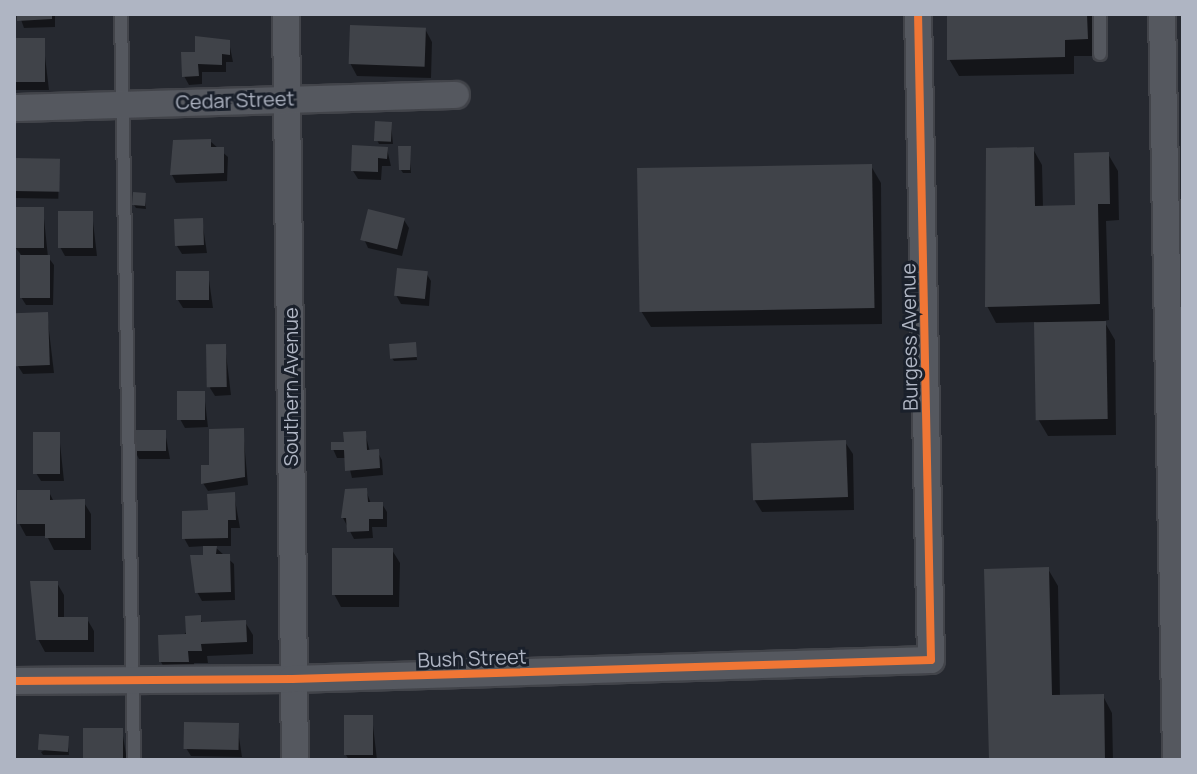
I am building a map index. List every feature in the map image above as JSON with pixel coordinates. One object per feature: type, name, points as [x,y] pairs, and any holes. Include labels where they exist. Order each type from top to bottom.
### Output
[{"type":"street","name":"Southern Avenue","points":[[286,14],[295,760]]},
{"type":"street","name":"Burgess Avenue","points":[[918,14],[931,660]]},
{"type":"street","points":[[1162,14],[1174,163],[1178,550],[1176,760]]},
{"type":"street","name":"Cedar Street","points":[[14,108],[456,95]]},
{"type":"street","name":"Bush Street","points":[[14,681],[292,679],[931,660]]},
{"type":"lane","points":[[121,14],[126,104],[134,760]]},
{"type":"lane","points":[[1100,14],[1100,54]]},
{"type":"building","points":[[17,14],[52,14],[52,19],[17,21]]},
{"type":"building","points":[[947,14],[1087,14],[1088,39],[1065,40],[1065,57],[947,60]]},
{"type":"building","points":[[350,25],[426,28],[425,67],[349,64]]},
{"type":"building","points":[[195,36],[230,40],[230,55],[222,54],[222,65],[198,64],[199,76],[182,77],[181,52],[195,52]]},
{"type":"building","points":[[14,38],[45,38],[45,82],[14,82]]},
{"type":"building","points":[[375,121],[392,122],[391,142],[374,141]]},
{"type":"building","points":[[211,139],[211,147],[224,147],[224,173],[170,175],[173,140]]},
{"type":"building","points":[[352,145],[388,147],[387,159],[378,158],[378,172],[351,171]]},
{"type":"building","points":[[398,146],[411,146],[410,170],[399,170]]},
{"type":"building","points":[[1034,147],[1035,206],[1075,205],[1074,153],[1109,152],[1110,204],[1098,204],[1100,304],[985,307],[986,148]]},
{"type":"building","points":[[14,158],[60,159],[59,192],[14,191]]},
{"type":"building","points":[[872,164],[875,308],[640,312],[637,168]]},
{"type":"building","points":[[133,192],[146,193],[145,206],[132,205]]},
{"type":"building","points":[[14,207],[44,207],[44,248],[14,248]]},
{"type":"building","points":[[368,209],[405,218],[397,249],[360,240]]},
{"type":"building","points":[[58,211],[93,211],[93,248],[58,248]]},
{"type":"building","points":[[203,218],[204,245],[175,246],[174,219]]},
{"type":"building","points":[[20,255],[50,255],[50,298],[20,298]]},
{"type":"building","points":[[397,268],[428,271],[425,299],[394,296]]},
{"type":"building","points":[[176,271],[209,271],[209,300],[176,300]]},
{"type":"building","points":[[48,312],[50,365],[16,366],[14,313]]},
{"type":"building","points":[[1106,321],[1108,419],[1036,420],[1034,322]]},
{"type":"building","points":[[416,342],[417,357],[390,359],[389,344]]},
{"type":"building","points":[[206,344],[226,344],[227,387],[207,387]]},
{"type":"building","points":[[177,391],[205,391],[205,420],[177,420]]},
{"type":"building","points":[[244,428],[245,477],[201,484],[201,465],[209,465],[209,429]]},
{"type":"building","points":[[132,430],[166,430],[166,451],[132,451]]},
{"type":"building","points":[[366,431],[367,450],[379,449],[380,468],[345,471],[344,450],[331,450],[331,442],[344,442],[343,432]]},
{"type":"building","points":[[33,432],[60,432],[60,474],[33,474]]},
{"type":"building","points":[[846,440],[848,497],[753,500],[751,443]]},
{"type":"building","points":[[367,488],[368,502],[383,502],[383,519],[369,519],[369,531],[347,532],[346,518],[341,518],[345,489]]},
{"type":"building","points":[[17,490],[50,490],[50,500],[85,499],[85,538],[45,538],[45,524],[17,524]]},
{"type":"building","points":[[235,492],[236,520],[228,520],[228,538],[182,539],[182,511],[208,510],[207,494]]},
{"type":"building","points":[[203,546],[217,546],[216,554],[230,554],[231,592],[195,593],[190,555],[203,555]]},
{"type":"building","points":[[332,548],[393,548],[393,595],[332,595]]},
{"type":"building","points":[[1049,567],[1052,695],[1104,694],[1105,760],[989,760],[984,569]]},
{"type":"building","points":[[30,581],[58,581],[58,617],[88,617],[88,640],[36,640]]},
{"type":"building","points":[[201,615],[201,622],[246,620],[247,642],[201,644],[202,651],[188,651],[189,662],[159,662],[158,635],[186,634],[185,616]]},
{"type":"building","points":[[344,715],[373,715],[373,755],[344,755]]},
{"type":"building","points":[[184,722],[239,723],[239,750],[184,749]]},
{"type":"building","points":[[83,728],[123,728],[123,759],[83,759]]},
{"type":"building","points":[[39,734],[69,736],[68,752],[38,750]]},
{"type":"cycle path","points":[[14,681],[292,679],[931,660],[918,14]]}]
